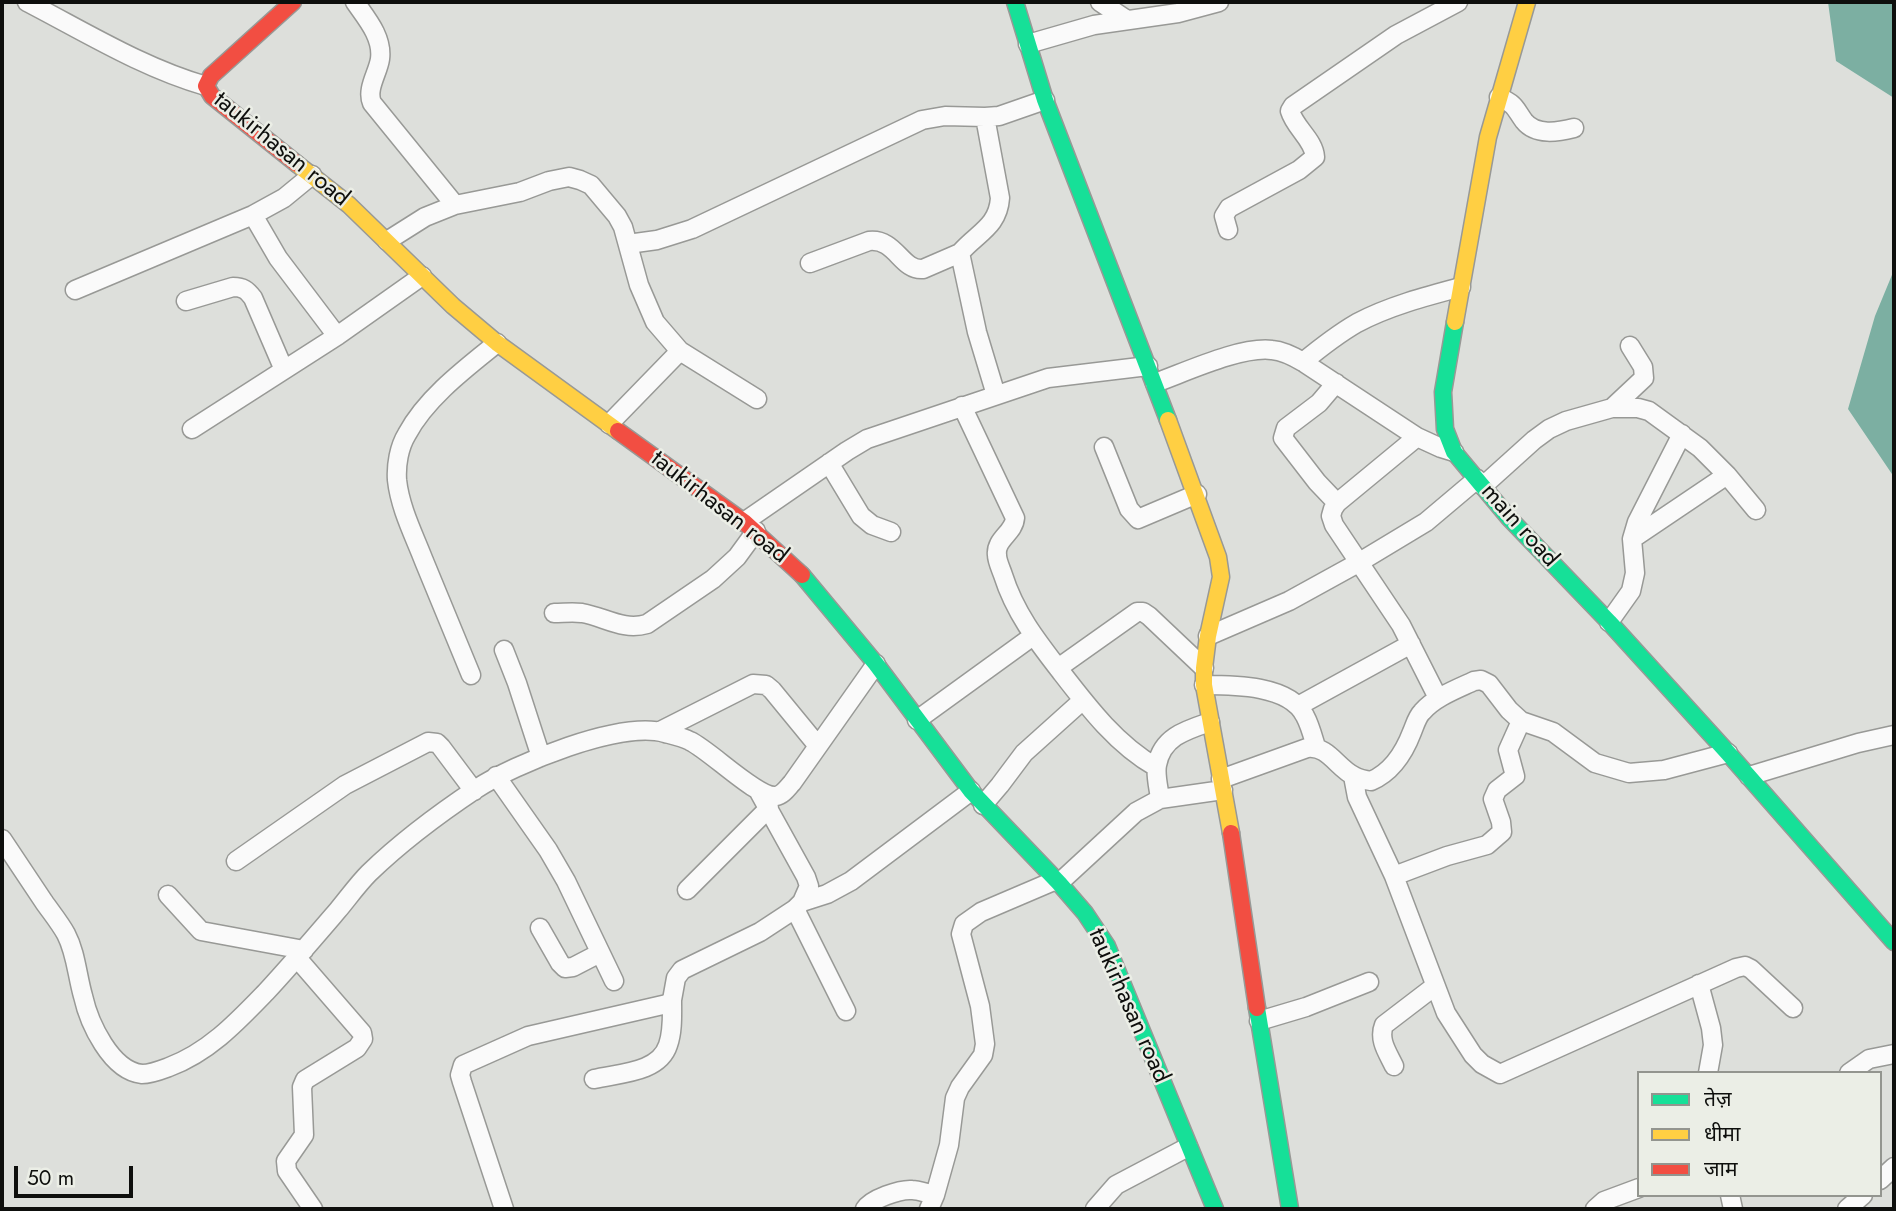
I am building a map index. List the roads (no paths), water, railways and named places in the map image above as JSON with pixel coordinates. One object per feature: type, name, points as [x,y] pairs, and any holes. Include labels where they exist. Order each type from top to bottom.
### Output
[{"type":"street","points":[[27,2],[129,55],[206,86]]},
{"type":"street","name":"taukirhasan road","points":[[293,2],[211,76],[206,86],[212,96],[349,205],[453,306],[497,343],[750,526],[796,568],[876,664],[971,791],[1058,881],[1085,913],[1107,946],[1214,1209]]},
{"type":"street","points":[[355,2],[374,30],[379,44],[380,58],[369,96],[372,103],[455,205]]},
{"type":"street","points":[[1015,2],[1045,100],[1155,383],[1218,556],[1221,577],[1208,636],[1204,677],[1236,857],[1259,1021],[1290,1209]]},
{"type":"street","points":[[1100,2],[1127,20]]},
{"type":"street","points":[[1028,44],[1094,25],[1178,13],[1219,2]]},
{"type":"street","points":[[1228,230],[1224,216],[1229,208],[1299,170],[1315,157],[1314,150],[1292,119],[1290,111],[1293,106],[1396,35],[1458,2]]},
{"type":"street","name":"main road","points":[[1527,2],[1488,137],[1443,392],[1445,429],[1454,452],[1509,518],[1609,622],[1749,776],[1894,942]]},
{"type":"street","points":[[1499,97],[1516,107],[1526,123],[1538,130],[1557,132],[1574,128]]},
{"type":"street","points":[[628,244],[657,240],[692,229],[922,120],[944,116],[999,116],[1045,100]]},
{"type":"street","points":[[810,263],[876,240],[887,244],[917,269],[960,253],[967,244],[986,230],[999,211],[1000,198],[985,117]]},
{"type":"street","points":[[75,290],[253,215],[284,198],[312,174]]},
{"type":"street","points":[[387,241],[425,217],[455,205],[520,192],[549,181],[569,177],[580,180],[591,186],[623,227],[639,285],[655,322],[680,351],[757,399]]},
{"type":"street","points":[[253,215],[278,258],[337,335]]},
{"type":"street","points":[[960,253],[977,331],[996,395]]},
{"type":"street","points":[[192,429],[422,276]]},
{"type":"street","points":[[186,301],[233,287],[248,291],[284,370]]},
{"type":"street","points":[[1303,362],[1358,323],[1431,295],[1461,287]]},
{"type":"street","points":[[471,675],[411,528],[397,478],[399,454],[406,434],[421,412],[458,375],[497,343]]},
{"type":"street","points":[[1612,408],[1644,378],[1643,367],[1630,346]]},
{"type":"street","points":[[1155,383],[1233,355],[1258,349],[1274,350],[1303,362],[1417,437],[1454,452]]},
{"type":"street","points":[[609,424],[680,351]]},
{"type":"street","points":[[554,613],[582,613],[626,626],[647,624],[713,579],[737,557],[750,526],[829,463],[867,439],[1048,378],[1148,366]]},
{"type":"street","points":[[1336,383],[1319,403],[1286,428],[1283,438],[1337,503]]},
{"type":"street","points":[[962,406],[1015,518],[1014,526],[999,543],[996,553],[1008,591],[1020,617],[1083,700],[1118,739],[1140,758],[1156,766]]},
{"type":"street","points":[[1208,636],[1289,601],[1426,522],[1549,429],[1566,421],[1612,408],[1638,408],[1649,411],[1682,434],[1727,475],[1756,510]]},
{"type":"street","points":[[1609,622],[1632,591],[1635,572],[1632,539],[1637,522],[1682,434]]},
{"type":"street","points":[[1417,437],[1337,503],[1331,516],[1358,563],[1401,625],[1438,698]]},
{"type":"street","points":[[1104,447],[1129,509],[1138,519],[1196,494]]},
{"type":"street","points":[[829,463],[861,516],[872,525],[891,532]]},
{"type":"street","points":[[1632,539],[1727,475]]},
{"type":"street","points":[[1058,668],[1137,612],[1143,612],[1204,677],[1283,695],[1298,706],[1305,715],[1316,747]]},
{"type":"street","points":[[917,720],[1033,636]]},
{"type":"street","points":[[1298,706],[1411,644]]},
{"type":"street","points":[[504,650],[541,757]]},
{"type":"street","points":[[759,792],[775,796],[782,794],[876,664]]},
{"type":"street","points":[[865,1209],[876,1199],[911,1189],[932,1202],[948,1145],[955,1098],[983,1055],[985,1044],[980,1006],[961,934],[964,924],[981,912],[1058,881],[1136,812],[1160,799],[1222,785],[1307,748],[1316,747],[1353,776],[1371,781],[1382,776],[1397,761],[1407,745],[1420,713],[1438,698],[1481,680],[1489,684],[1521,721],[1553,732],[1595,763],[1629,773],[1664,770],[1728,753]]},
{"type":"street","points":[[660,731],[753,684],[766,685],[818,746]]},
{"type":"street","points":[[983,805],[1024,753],[1083,700]]},
{"type":"street","points":[[1394,876],[1447,856],[1487,845],[1502,832],[1493,799],[1497,790],[1515,776],[1508,750],[1521,721]]},
{"type":"street","points":[[1160,799],[1156,766],[1163,748],[1182,731],[1210,722]]},
{"type":"street","points":[[2,839],[66,933],[73,951],[83,999],[108,1052],[125,1068],[142,1073],[156,1072],[187,1060],[240,1020],[367,875],[394,851],[474,791],[496,776],[541,757],[612,734],[641,730],[660,731],[689,740],[713,755],[759,792],[806,877],[809,886],[798,906]]},
{"type":"street","points":[[1749,776],[1894,735]]},
{"type":"street","points":[[236,861],[345,785],[428,742],[437,743],[441,747],[474,791]]},
{"type":"street","points":[[496,776],[548,850],[566,881],[614,981]]},
{"type":"street","points":[[1353,776],[1357,797],[1394,876],[1446,1013],[1473,1055],[1482,1064],[1500,1074],[1736,968],[1745,966],[1751,969],[1793,1008]]},
{"type":"street","points":[[594,1079],[644,1068],[662,1056],[669,1041],[676,978],[682,970],[760,932],[798,906],[851,881],[971,791]]},
{"type":"street","points":[[687,890],[769,808]]},
{"type":"street","points":[[168,895],[201,931],[300,954],[362,1033],[363,1039],[357,1048],[305,1080],[302,1087],[304,1135],[286,1161],[287,1171],[313,1209]]},
{"type":"street","points":[[798,906],[846,1011]]},
{"type":"street","points":[[540,928],[565,968],[573,967],[600,953]]},
{"type":"street","points":[[1259,1021],[1306,1007],[1369,982]]},
{"type":"street","points":[[1699,984],[1713,1045],[1708,1071]]},
{"type":"street","points":[[1394,1066],[1382,1040],[1384,1025],[1435,986]]},
{"type":"street","points":[[504,1209],[460,1075],[463,1065],[528,1036],[667,1004],[672,1000]]},
{"type":"street","points":[[1852,1071],[1869,1059],[1894,1054]]},
{"type":"street","points":[[1096,1209],[1116,1185],[1188,1147]]},
{"type":"street","points":[[1595,1209],[1604,1201],[1637,1189]]}]
